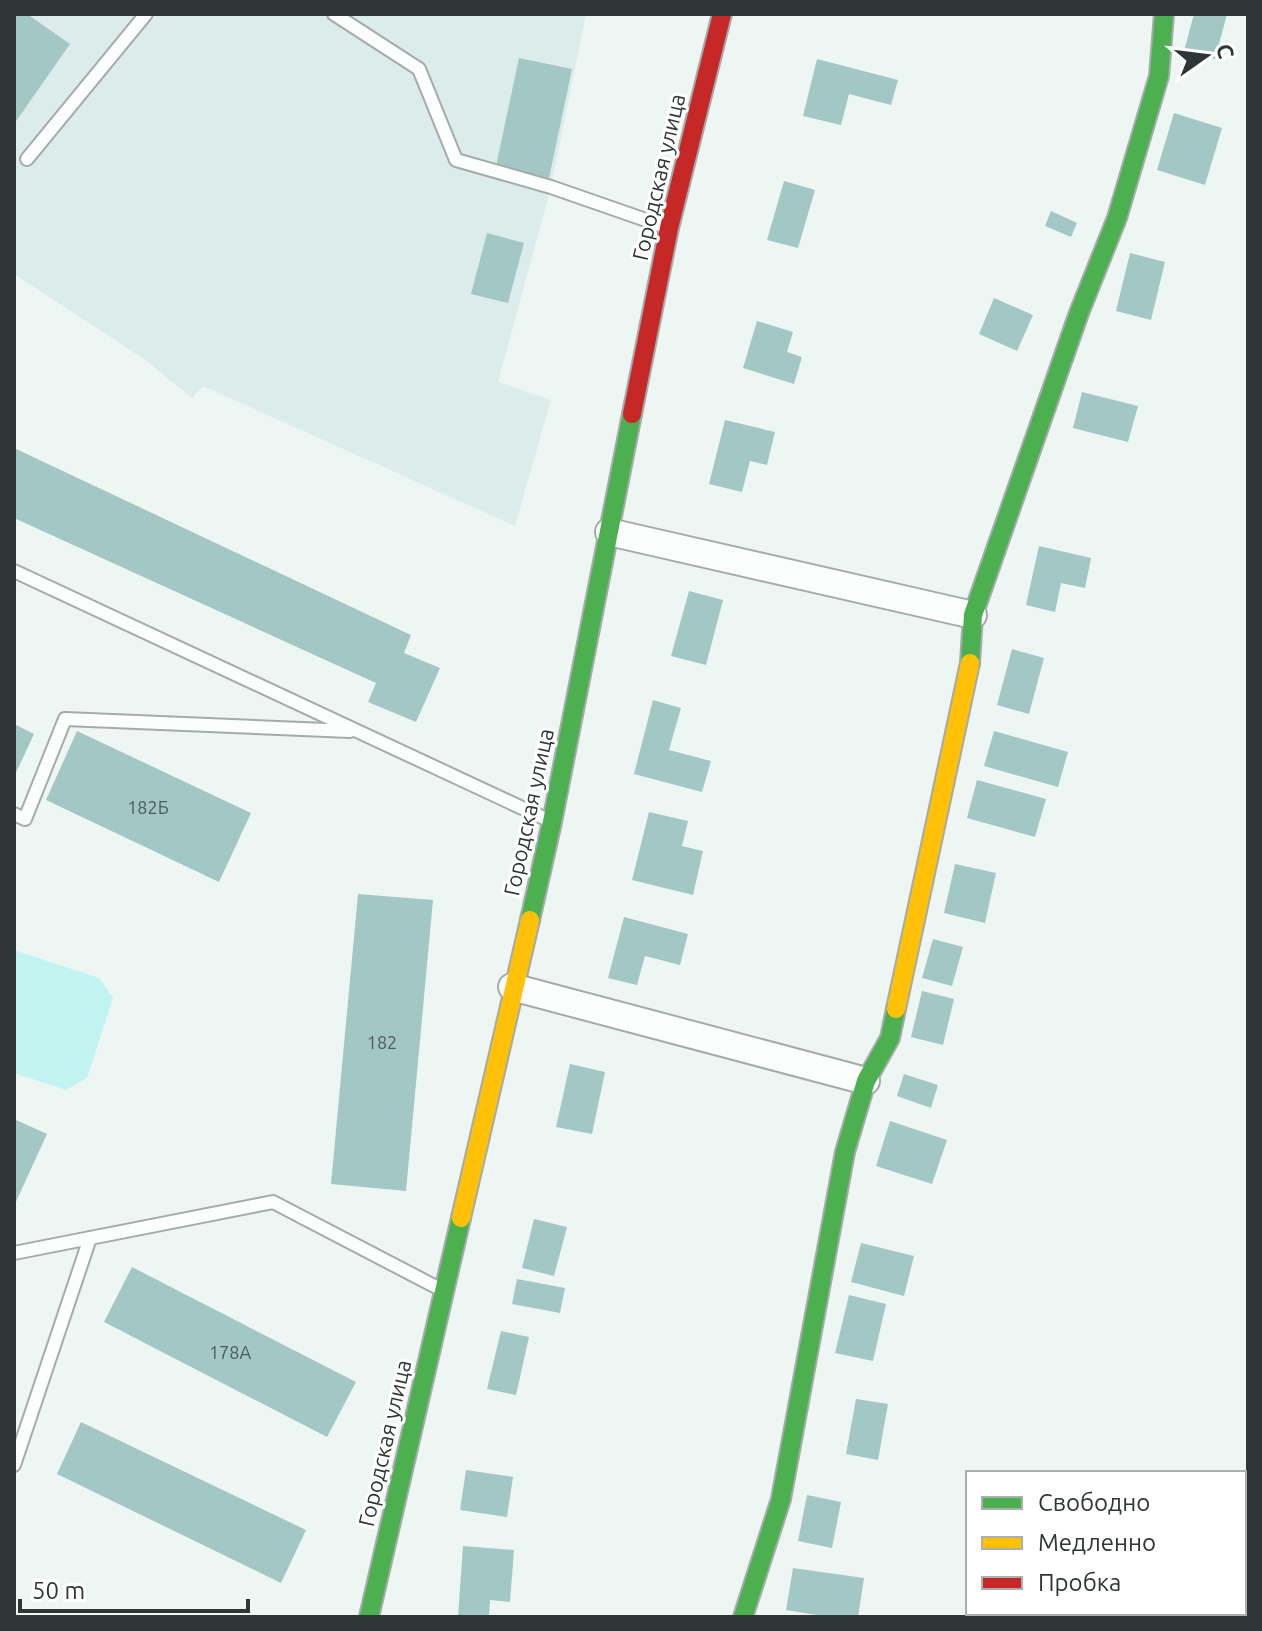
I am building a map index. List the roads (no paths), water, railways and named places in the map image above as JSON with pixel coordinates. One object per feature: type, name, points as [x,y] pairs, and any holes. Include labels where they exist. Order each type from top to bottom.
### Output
[{"type":"street","name":"Городская улица","points":[[369,1617],[552,822],[669,228],[722,14]]},
{"type":"street","points":[[743,1617],[781,1499],[845,1152],[866,1081],[890,1038],[969,676],[973,615],[1079,313],[1117,218],[1159,76],[1164,14]]},
{"type":"street","points":[[609,532],[973,615]]},
{"type":"street","points":[[512,987],[866,1081]]},
{"type":"lane","points":[[27,159],[146,14]]},
{"type":"lane","points":[[334,14],[419,69],[456,160],[551,187],[669,228]]},
{"type":"lane","points":[[14,571],[552,822]]},
{"type":"lane","points":[[14,814],[25,819],[65,719],[355,731]]},
{"type":"lane","points":[[14,1253],[273,1202],[443,1290]]},
{"type":"lane","points":[[14,1465],[90,1238]]}]
